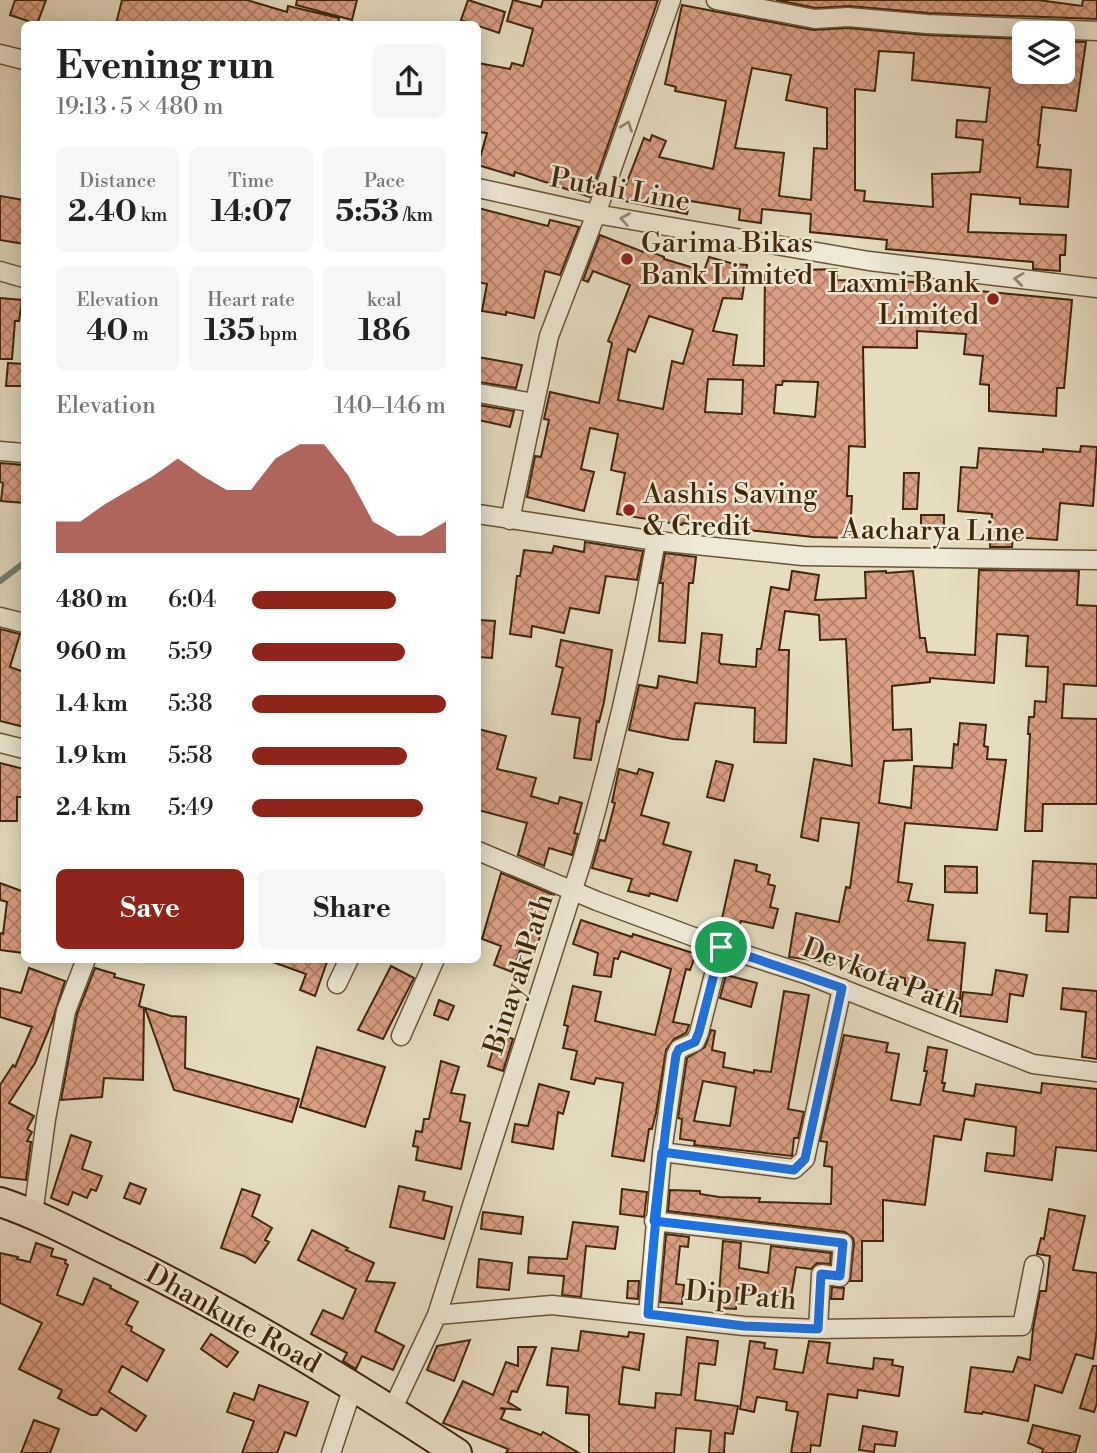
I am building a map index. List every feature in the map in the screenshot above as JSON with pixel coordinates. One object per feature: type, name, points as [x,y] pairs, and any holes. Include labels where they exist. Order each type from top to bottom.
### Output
[{"type":"main road","name":"Dhankute Road","points":[[0,1202],[33,1214],[173,1283],[392,1410],[457,1453]]},
{"type":"street","points":[[510,520],[549,336],[596,214],[671,0]]},
{"type":"street","points":[[716,0],[815,19],[848,17],[927,24],[1097,32]]},
{"type":"street","points":[[0,54],[21,59]]},
{"type":"street","name":"Putali Line","points":[[481,189],[596,214],[869,261],[1092,288]]},
{"type":"street","points":[[0,271],[21,277]]},
{"type":"street","points":[[481,394],[534,403]]},
{"type":"street","points":[[0,451],[21,453]]},
{"type":"street","name":"Aacharya Line","points":[[481,515],[656,541],[803,556],[1097,561]]},
{"type":"street","name":"Binayak Path","points":[[392,1410],[437,1315],[573,890],[602,789],[638,640],[656,541]]},
{"type":"street","points":[[0,617],[21,622]]},
{"type":"street","points":[[0,743],[21,748]]},
{"type":"street","name":"Devkota Path","points":[[481,857],[721,947],[842,988],[1033,1064],[1097,1072]]},
{"type":"street","points":[[648,1314],[654,1221],[676,1055],[679,1049],[695,1042],[721,947]]},
{"type":"street","points":[[33,1214],[46,1119],[66,1010],[84,963]]},
{"type":"street","points":[[337,984],[347,963]]},
{"type":"street","points":[[401,1036],[433,963]]},
{"type":"street","points":[[662,1152],[794,1170],[805,1159],[842,988]]},
{"type":"street","points":[[654,1221],[843,1243],[840,1276],[821,1274],[818,1329]]},
{"type":"street","name":"Dip Path","points":[[437,1315],[552,1305],[744,1326],[818,1329],[1022,1326],[1034,1265]]},
{"type":"street","points":[[331,1453],[353,1387]]},
{"type":"building","points":[[15,0],[46,0],[38,21],[28,21],[10,15]]},
{"type":"building","points":[[122,0],[247,0],[287,12],[288,6],[339,18],[338,21],[117,21]]},
{"type":"building","points":[[297,0],[357,0],[352,20],[296,5]]},
{"type":"building","points":[[468,0],[505,12],[499,33],[481,27],[481,21],[461,20]]},
{"type":"building","points":[[513,0],[541,7],[543,0],[658,0],[590,197],[515,172],[514,176],[481,166],[487,133],[481,132],[481,64],[510,69],[512,63],[523,66],[533,29],[507,21]]},
{"type":"building","points":[[776,0],[1038,0],[1082,6],[1083,0],[1097,0],[1097,19],[928,13],[849,6],[816,8]]},
{"type":"building","points":[[682,5],[813,30],[848,28],[1012,39],[1012,84],[1075,84],[1075,42],[1086,42],[1076,111],[1042,107],[1037,167],[1071,170],[1068,207],[1020,204],[1020,198],[971,194],[968,232],[1066,235],[1065,255],[1060,255],[1060,271],[1033,269],[1033,262],[886,249],[887,240],[810,232],[811,214],[762,209],[761,223],[739,220],[740,209],[690,201],[687,214],[620,200],[644,138],[650,141],[652,135],[666,141],[659,157],[713,169],[726,101],[675,91],[676,87],[665,84]],"holes":[[[879,51],[914,53],[912,80],[990,88],[986,122],[957,120],[956,137],[983,140],[980,172],[932,174],[933,207],[864,201],[865,191],[855,190],[855,89],[875,91]],[[752,68],[791,75],[786,100],[827,108],[827,149],[814,148],[811,200],[779,196],[784,153],[735,148]]]},
{"type":"building","points":[[0,196],[21,200],[21,244],[0,240]]},
{"type":"building","points":[[481,209],[548,226],[550,220],[579,227],[560,275],[545,271],[534,318],[506,312],[506,315],[482,311],[487,284],[481,283]]},
{"type":"building","points":[[600,235],[704,271],[709,257],[747,265],[742,299],[723,298],[713,331],[737,335],[733,365],[764,366],[765,271],[837,269],[837,280],[918,282],[918,285],[1072,300],[1064,388],[1057,388],[1056,416],[989,411],[989,385],[980,384],[983,356],[964,354],[966,334],[917,331],[917,348],[863,347],[865,447],[849,446],[847,496],[852,496],[850,538],[682,525],[617,514],[625,473],[611,470],[618,434],[590,428],[581,469],[594,472],[584,511],[527,497],[535,456],[541,457],[549,420],[544,419],[550,392],[599,403],[612,343],[608,341],[630,285],[593,271],[588,282],[583,280]],"holes":[[[649,316],[693,330],[683,364],[672,361],[663,409],[618,400],[628,349],[635,352]],[[708,379],[743,380],[742,414],[705,412]],[[783,381],[818,382],[815,417],[774,413],[776,385],[782,385]]]},
{"type":"building","points":[[0,298],[21,300],[19,321],[15,321],[12,359],[0,359]]},
{"type":"building","points":[[481,358],[522,365],[516,388],[481,382]]},
{"type":"building","points":[[8,363],[21,364],[21,386],[6,386]]},
{"type":"building","points":[[481,406],[514,411],[510,427],[481,421]]},
{"type":"building","points":[[1081,446],[1097,447],[1093,506],[1060,503],[1057,540],[1013,537],[1012,547],[990,547],[992,514],[958,511],[961,467],[977,468],[979,448],[1080,452]]},
{"type":"building","points":[[0,463],[21,465],[21,503],[1,501],[3,483],[0,482]]},
{"type":"building","points":[[904,473],[919,473],[917,509],[903,509]]},
{"type":"building","points":[[921,515],[944,515],[944,530],[921,530]]},
{"type":"building","points":[[585,542],[643,551],[637,580],[606,576],[599,613],[570,608],[564,633],[532,626],[531,637],[510,634],[517,576],[520,576],[524,550],[552,553],[554,546],[584,552]]},
{"type":"building","points":[[665,553],[696,557],[693,583],[689,583],[685,643],[659,641],[663,583],[660,583]]},
{"type":"building","points":[[979,570],[1079,571],[1077,605],[1097,606],[1097,686],[1064,684],[1062,718],[1097,719],[1097,804],[1043,804],[1042,831],[1025,831],[1029,717],[1034,717],[1035,701],[1046,702],[1048,667],[1026,666],[1028,636],[997,634],[994,683],[930,678],[930,682],[892,686],[893,730],[911,729],[912,760],[884,761],[879,803],[911,808],[914,766],[952,768],[954,744],[958,745],[960,723],[986,725],[984,746],[988,747],[987,759],[1006,760],[997,830],[905,823],[898,882],[912,884],[908,901],[933,905],[928,940],[965,943],[960,999],[936,997],[937,990],[905,985],[905,978],[856,966],[789,957],[796,913],[839,922],[846,887],[850,888],[859,823],[821,818],[818,841],[801,837],[814,759],[852,766],[846,639],[820,640],[819,615],[785,611],[779,650],[789,650],[786,743],[754,742],[755,708],[695,703],[688,740],[629,730],[639,685],[657,688],[659,676],[697,683],[702,633],[722,635],[721,664],[756,667],[757,649],[761,649],[771,587],[789,590],[792,571],[819,575],[815,600],[866,598],[865,572],[913,571],[920,638],[925,638],[927,652],[975,655]]},
{"type":"building","points":[[481,620],[495,621],[492,658],[481,657]]},
{"type":"building","points":[[0,629],[20,634],[10,667],[21,671],[21,726],[0,721]]},
{"type":"building","points":[[561,640],[612,650],[591,760],[574,758],[580,718],[552,714],[563,668],[556,666]]},
{"type":"building","points":[[481,730],[506,736],[497,769],[536,778],[531,796],[558,804],[560,797],[582,803],[574,833],[578,834],[572,855],[549,848],[544,866],[518,855],[527,823],[481,811]]},
{"type":"building","points":[[716,761],[733,765],[724,801],[707,797]]},
{"type":"building","points":[[0,763],[21,768],[21,797],[17,797],[17,821],[0,821]]},
{"type":"building","points":[[619,769],[637,774],[639,769],[653,773],[641,815],[669,823],[663,844],[691,852],[677,901],[650,893],[649,896],[628,891],[632,879],[592,868],[600,840],[605,841],[615,803],[612,802]]},
{"type":"building","points":[[735,860],[757,865],[756,871],[770,875],[768,884],[775,886],[770,907],[778,909],[773,928],[741,921],[739,927],[721,923]]},
{"type":"building","points":[[1033,861],[1097,864],[1097,898],[1070,897],[1068,932],[1046,931],[1047,914],[1030,913]]},
{"type":"building","points":[[945,866],[977,867],[977,893],[945,892]]},
{"type":"building","points":[[501,873],[554,895],[534,954],[520,951],[512,972],[494,965],[501,946],[482,939]]},
{"type":"building","points":[[0,883],[21,891],[21,953],[0,950],[0,933],[3,934],[7,902],[0,900]]},
{"type":"building","points":[[581,920],[696,954],[690,970],[686,969],[673,1022],[689,1025],[686,1033],[674,1039],[666,1050],[656,1113],[652,1129],[649,1129],[644,1161],[612,1156],[623,1083],[596,1078],[594,1084],[571,1079],[577,1051],[563,1048],[568,1026],[564,1025],[573,986],[601,992],[595,1021],[655,1035],[671,969],[621,951],[618,959],[614,958],[611,977],[594,975],[598,953],[573,944]]},
{"type":"building","points":[[276,963],[327,963],[315,996],[300,990],[306,974]]},
{"type":"building","points":[[391,966],[414,978],[383,1039],[358,1030]]},
{"type":"building","points":[[29,968],[65,981],[35,1063],[9,1103],[34,1116],[27,1129],[32,1132],[27,1141],[31,1142],[26,1180],[0,1177],[0,1085],[13,1065],[15,1067],[32,1027],[0,1017],[0,988],[21,993]]},
{"type":"building","points":[[95,968],[115,974],[114,977],[144,985],[139,1006],[144,1008],[143,1080],[104,1078],[102,1097],[61,1100],[77,1014]]},
{"type":"building","points":[[996,970],[1027,975],[1023,996],[1010,994],[1007,1022],[960,1016],[963,992],[992,995]]},
{"type":"building","points":[[726,975],[757,983],[751,1007],[720,998]]},
{"type":"building","points":[[1063,988],[1097,991],[1097,1059],[1082,1057],[1086,1012],[1061,1009]]},
{"type":"building","points":[[784,991],[809,995],[788,1109],[804,1112],[798,1138],[794,1138],[792,1156],[694,1145],[695,1141],[680,1139],[682,1119],[678,1118],[687,1058],[705,1047],[711,1030],[715,1031],[712,1050],[725,1053],[723,1067],[754,1073],[754,1070],[771,1072]],"holes":[[[703,1081],[736,1087],[730,1126],[694,1121]]]},
{"type":"building","points":[[439,1000],[454,1006],[448,1020],[434,1015]]},
{"type":"building","points":[[145,1008],[171,1016],[186,1017],[185,1068],[299,1099],[292,1122],[174,1090]]},
{"type":"building","points":[[498,1034],[513,1039],[503,1071],[488,1066]]},
{"type":"building","points":[[844,1035],[888,1043],[886,1052],[899,1054],[891,1100],[920,1105],[927,1071],[924,1071],[928,1047],[947,1050],[943,1091],[974,1096],[976,1084],[1041,1093],[1042,1083],[1097,1089],[1097,1151],[1056,1147],[1052,1180],[985,1171],[987,1153],[1014,1156],[1016,1127],[965,1119],[961,1140],[934,1136],[925,1205],[883,1200],[883,1241],[862,1241],[862,1281],[850,1281],[854,1243],[853,1238],[845,1232],[668,1211],[670,1190],[700,1191],[700,1194],[719,1197],[760,1198],[759,1202],[831,1204],[832,1167],[824,1166],[827,1142],[820,1141]]},
{"type":"building","points":[[317,1047],[385,1067],[365,1127],[300,1107]]},
{"type":"building","points":[[441,1061],[459,1067],[451,1093],[465,1095],[460,1121],[470,1123],[461,1169],[416,1160],[418,1147],[413,1146],[416,1131],[422,1132],[424,1119],[429,1119]]},
{"type":"building","points":[[539,1084],[569,1092],[563,1114],[558,1112],[553,1149],[512,1142],[515,1124],[528,1126]]},
{"type":"building","points":[[71,1135],[91,1142],[82,1169],[102,1176],[96,1191],[91,1189],[87,1198],[73,1192],[68,1205],[51,1198]]},
{"type":"building","points":[[130,1183],[146,1189],[140,1204],[124,1198]]},
{"type":"building","points":[[399,1186],[425,1192],[423,1200],[452,1207],[444,1239],[390,1227]]},
{"type":"building","points":[[242,1189],[260,1195],[252,1216],[272,1228],[265,1240],[269,1242],[255,1263],[221,1248]]},
{"type":"building","points":[[622,1189],[647,1192],[644,1217],[620,1214]]},
{"type":"building","points":[[1049,1209],[1085,1216],[1073,1270],[1097,1273],[1097,1330],[1093,1359],[1076,1354],[1062,1393],[1035,1385],[1028,1421],[983,1412],[965,1412],[971,1367],[1013,1372],[1018,1357],[1030,1360],[1040,1291],[1046,1291],[1050,1256],[1037,1254],[1041,1238],[1044,1239]]},
{"type":"building","points":[[483,1212],[523,1217],[521,1234],[481,1229]]},
{"type":"building","points":[[573,1222],[618,1227],[615,1249],[586,1246],[581,1297],[562,1295],[564,1276],[528,1273],[529,1257],[567,1259]]},
{"type":"building","points":[[312,1230],[374,1263],[366,1281],[395,1283],[375,1331],[404,1346],[393,1370],[362,1356],[356,1369],[343,1361],[347,1353],[311,1334],[323,1310],[343,1319],[356,1289],[298,1260]]},
{"type":"building","points":[[666,1234],[689,1237],[688,1247],[680,1246],[676,1284],[684,1285],[682,1304],[660,1302]]},
{"type":"building","points":[[723,1241],[741,1243],[739,1268],[768,1273],[771,1246],[831,1253],[830,1264],[817,1263],[811,1269],[796,1267],[791,1297],[737,1288],[736,1309],[718,1308]]},
{"type":"building","points":[[36,1243],[53,1249],[51,1256],[66,1260],[68,1265],[57,1295],[83,1305],[94,1278],[111,1286],[110,1288],[138,1302],[126,1324],[132,1327],[131,1331],[164,1350],[147,1381],[122,1366],[109,1392],[146,1416],[136,1431],[101,1408],[97,1415],[91,1415],[58,1398],[62,1390],[19,1369],[42,1323],[0,1303],[0,1253],[30,1262]]},
{"type":"building","points":[[479,1259],[512,1263],[509,1290],[477,1287]]},
{"type":"building","points":[[628,1281],[639,1281],[638,1299],[627,1298]]},
{"type":"building","points":[[832,1287],[844,1288],[843,1299],[831,1299]]},
{"type":"building","points":[[581,1331],[628,1337],[629,1332],[644,1334],[639,1370],[623,1367],[619,1404],[655,1408],[656,1393],[681,1395],[687,1337],[718,1341],[715,1365],[699,1363],[695,1400],[738,1406],[733,1434],[725,1433],[724,1453],[709,1453],[711,1431],[676,1428],[674,1453],[589,1453],[589,1415],[566,1413],[568,1387],[547,1385],[552,1348],[578,1351]]},
{"type":"building","points":[[211,1334],[238,1352],[227,1367],[201,1349]]},
{"type":"building","points":[[470,1340],[454,1381],[427,1370],[437,1346]]},
{"type":"building","points":[[750,1341],[765,1343],[764,1348],[777,1350],[774,1369],[803,1373],[809,1341],[830,1343],[827,1363],[873,1369],[874,1358],[893,1360],[892,1365],[903,1367],[899,1396],[858,1390],[857,1398],[828,1394],[820,1446],[811,1445],[810,1453],[791,1453],[798,1412],[786,1410],[787,1402],[757,1397],[754,1412],[740,1409]]},
{"type":"building","points":[[518,1347],[536,1347],[517,1392],[512,1391],[508,1402],[521,1410],[500,1408],[505,1410],[501,1419],[541,1435],[543,1432],[579,1453],[506,1453],[508,1449],[443,1423],[463,1381],[493,1395],[506,1362],[518,1366]]},
{"type":"building","points":[[1093,1366],[1097,1366],[1097,1403],[1094,1412],[1080,1408]]},
{"type":"building","points":[[259,1385],[308,1402],[296,1436],[285,1432],[277,1453],[242,1453],[254,1421],[227,1412],[234,1393],[254,1400]]},
{"type":"building","points":[[34,1420],[59,1429],[50,1453],[21,1453]]},
{"type":"building","points":[[1033,1425],[1080,1436],[1075,1453],[1042,1453],[1043,1449],[1028,1443]]},
{"type":"building","points":[[863,1426],[897,1432],[895,1446],[875,1444],[874,1452],[859,1450]]},
{"type":"waterway","points":[[0,581],[21,565]]},
{"type":"place","name":"Garima Bikas Bank Limited","points":[[627,259]]},
{"type":"place","name":"Laxmi Bank Limited","points":[[993,299]]},
{"type":"place","name":"Aashis Saving & Credit","points":[[629,510]]},
{"type":"route","points":[[721,947],[695,1042],[679,1049],[676,1055],[662,1152],[654,1221],[648,1314],[744,1326],[818,1329],[821,1274],[840,1276],[843,1243],[654,1221],[662,1152],[794,1170],[805,1159],[842,988],[721,947]]}]
